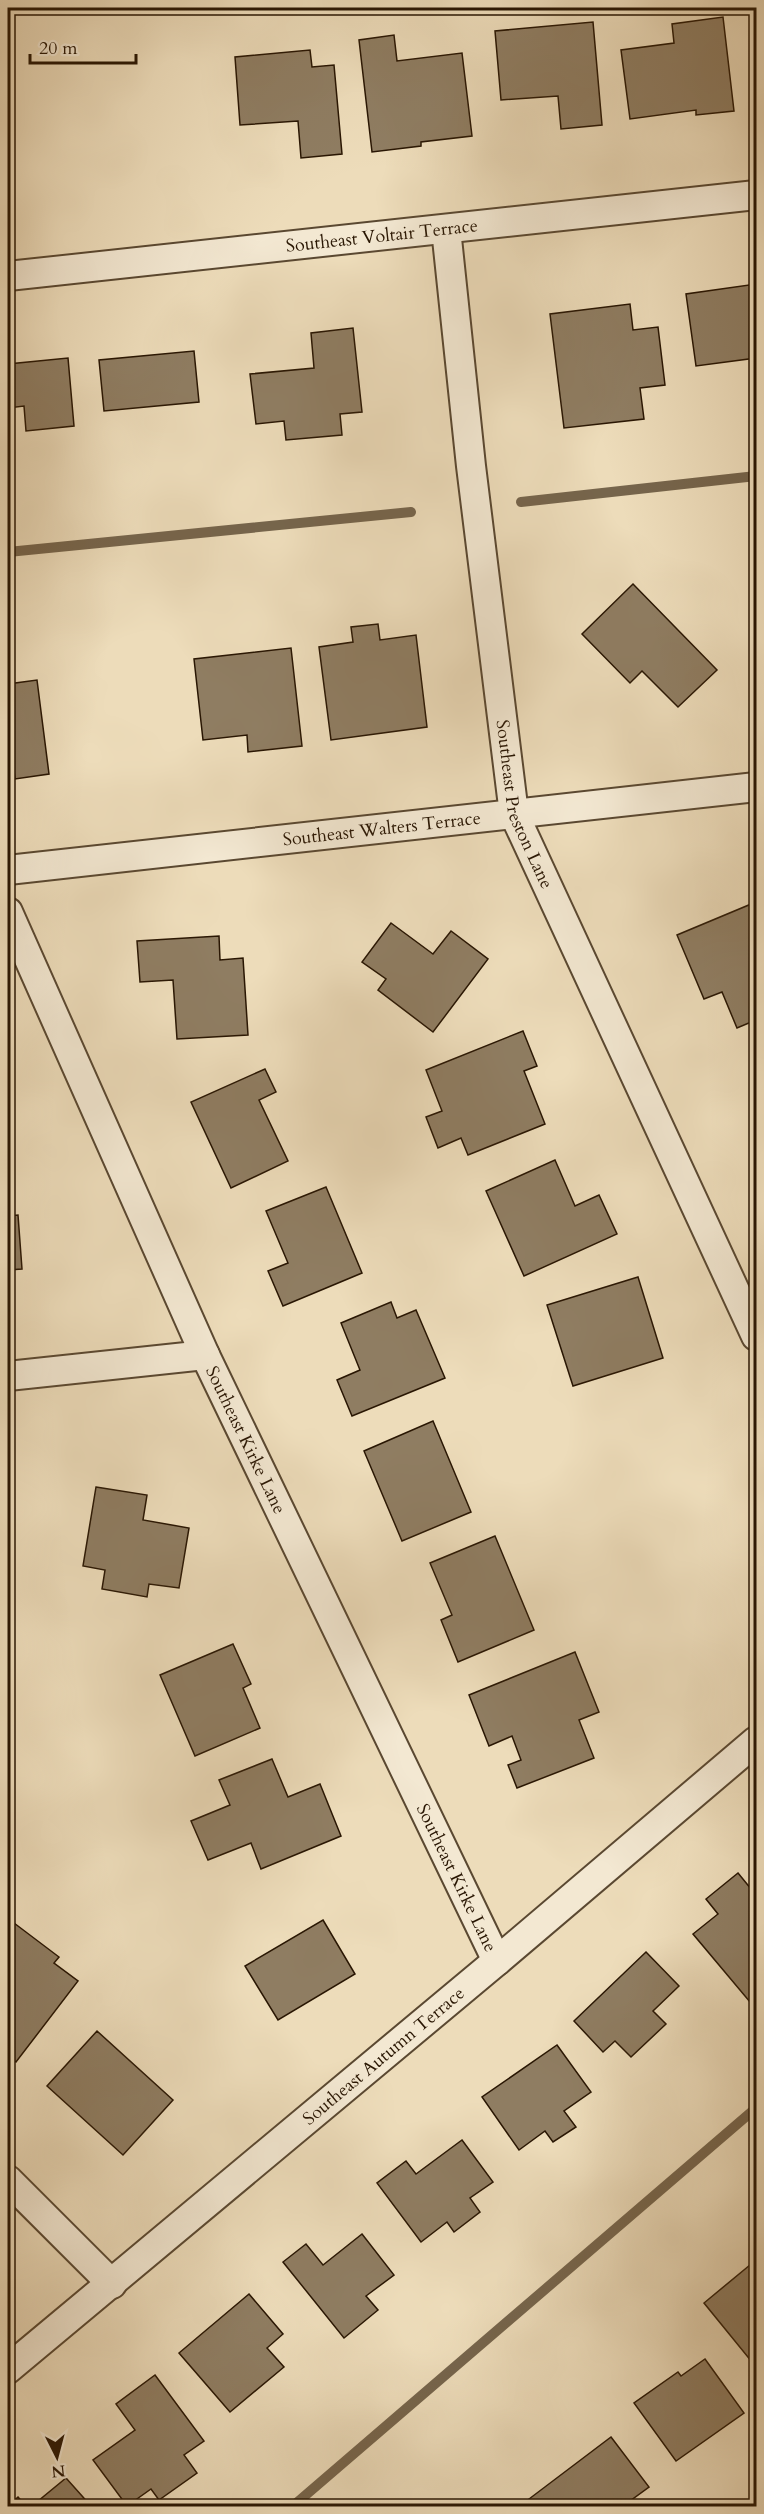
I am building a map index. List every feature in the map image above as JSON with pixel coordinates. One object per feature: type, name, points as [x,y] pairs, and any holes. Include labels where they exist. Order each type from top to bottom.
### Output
[{"type":"street","name":"Southeast Voltair Terrace","points":[[8,276],[756,195]]},
{"type":"street","name":"Southeast Preston Lane","points":[[446,229],[471,466],[514,814],[756,1336]]},
{"type":"street","name":"Southeast Walters Terrace","points":[[8,870],[756,787]]},
{"type":"street","name":"Southeast Kirke Lane","points":[[8,912],[205,1355],[497,1961]]},
{"type":"street","points":[[8,1376],[205,1355]]},
{"type":"street","name":"Southeast Autumn Terrace","points":[[8,2369],[497,1961],[756,1741]]},
{"type":"street","points":[[8,2180],[112,2284]]},
{"type":"building","points":[[723,17],[734,111],[696,115],[696,110],[630,119],[621,50],[674,43],[672,24]]},
{"type":"building","points":[[593,22],[602,125],[561,129],[558,96],[501,100],[495,31]]},
{"type":"building","points":[[394,35],[397,61],[462,53],[472,136],[421,142],[421,146],[372,152],[359,40]]},
{"type":"building","points":[[310,50],[312,67],[334,65],[342,154],[301,158],[298,121],[240,125],[235,57]]},
{"type":"building","points":[[756,284],[756,358],[696,366],[686,294]]},
{"type":"building","points":[[630,304],[633,330],[658,327],[665,385],[640,388],[644,419],[564,428],[550,314]]},
{"type":"building","points":[[353,328],[362,412],[340,414],[342,435],[286,440],[284,421],[256,424],[250,374],[314,368],[311,333]]},
{"type":"building","points":[[194,351],[199,402],[104,411],[99,360]]},
{"type":"building","points":[[68,358],[74,426],[26,431],[24,406],[8,408],[8,364]]},
{"type":"building","points":[[633,584],[717,670],[678,707],[642,671],[630,683],[582,634]]},
{"type":"building","points":[[378,624],[380,640],[416,635],[427,727],[331,740],[319,647],[353,642],[351,627]]},
{"type":"building","points":[[291,648],[302,746],[248,752],[247,735],[203,740],[194,659]]},
{"type":"building","points":[[37,680],[49,774],[15,779],[13,762],[8,763],[8,684]]},
{"type":"building","points":[[756,902],[756,1020],[737,1028],[722,992],[704,999],[677,935]]},
{"type":"building","points":[[391,923],[433,954],[451,931],[488,959],[433,1032],[378,990],[386,979],[362,962]]},
{"type":"building","points":[[219,936],[220,960],[243,958],[248,1035],[177,1039],[173,980],[140,982],[137,941]]},
{"type":"building","points":[[523,1031],[537,1066],[524,1071],[545,1124],[468,1155],[461,1138],[438,1148],[426,1117],[442,1111],[426,1070]]},
{"type":"building","points":[[265,1069],[276,1092],[259,1100],[288,1161],[231,1188],[191,1102]]},
{"type":"building","points":[[555,1160],[575,1206],[599,1195],[617,1234],[524,1276],[486,1191]]},
{"type":"building","points":[[326,1187],[362,1273],[283,1306],[268,1271],[288,1263],[266,1211]]},
{"type":"building","points":[[18,1215],[22,1269],[8,1270],[8,1216]]},
{"type":"building","points":[[638,1277],[663,1358],[573,1386],[547,1305]]},
{"type":"building","points":[[391,1302],[397,1318],[416,1310],[445,1378],[352,1416],[337,1380],[360,1370],[341,1323]]},
{"type":"building","points":[[433,1421],[471,1512],[402,1541],[364,1451]]},
{"type":"building","points":[[96,1487],[147,1495],[143,1520],[189,1528],[179,1588],[149,1584],[147,1597],[102,1589],[105,1570],[83,1566]]},
{"type":"building","points":[[495,1536],[534,1630],[458,1662],[441,1620],[452,1615],[430,1563]]},
{"type":"building","points":[[233,1644],[251,1684],[243,1688],[260,1728],[195,1756],[160,1675]]},
{"type":"building","points":[[575,1652],[599,1712],[579,1720],[594,1758],[517,1788],[508,1765],[521,1760],[512,1736],[489,1746],[469,1695]]},
{"type":"building","points":[[272,1759],[288,1797],[320,1784],[341,1836],[261,1869],[251,1843],[208,1860],[191,1821],[230,1805],[219,1780]]},
{"type":"building","points":[[738,1873],[756,1895],[756,1997],[750,2002],[693,1934],[718,1914],[706,1899]]},
{"type":"building","points":[[323,1920],[355,1974],[278,2020],[245,1966]]},
{"type":"building","points":[[14,1923],[59,1957],[54,1963],[78,1981],[16,2062],[8,2056],[8,1932]]},
{"type":"building","points":[[646,1952],[679,1986],[653,2011],[666,2024],[631,2057],[615,2041],[603,2052],[574,2021]]},
{"type":"building","points":[[97,2031],[173,2100],[123,2155],[47,2086]]},
{"type":"building","points":[[557,2045],[591,2092],[564,2111],[576,2127],[553,2142],[545,2131],[519,2150],[482,2097]]},
{"type":"building","points":[[462,2140],[493,2182],[470,2198],[480,2212],[454,2232],[447,2222],[421,2242],[377,2183],[406,2161],[416,2174]]},
{"type":"building","points":[[362,2234],[394,2275],[366,2296],[378,2310],[344,2338],[283,2262],[306,2244],[323,2265]]},
{"type":"building","points":[[756,2260],[756,2367],[704,2303]]},
{"type":"building","points":[[249,2294],[283,2334],[267,2348],[284,2367],[230,2412],[179,2353]]},
{"type":"building","points":[[705,2359],[744,2413],[676,2461],[634,2403],[678,2372],[681,2376]]},
{"type":"building","points":[[155,2375],[204,2441],[184,2455],[197,2473],[159,2500],[151,2489],[127,2506],[93,2460],[135,2430],[116,2404]]},
{"type":"building","points":[[611,2437],[649,2487],[623,2506],[535,2506],[529,2499]]},
{"type":"building","points":[[66,2478],[91,2506],[32,2506]]},
{"type":"building","points":[[18,2497],[26,2506],[8,2506]]},
{"type":"waterway","points":[[521,502],[756,476]]},
{"type":"waterway","points":[[8,552],[411,512]]},
{"type":"waterway","points":[[293,2506],[756,2108]]}]
